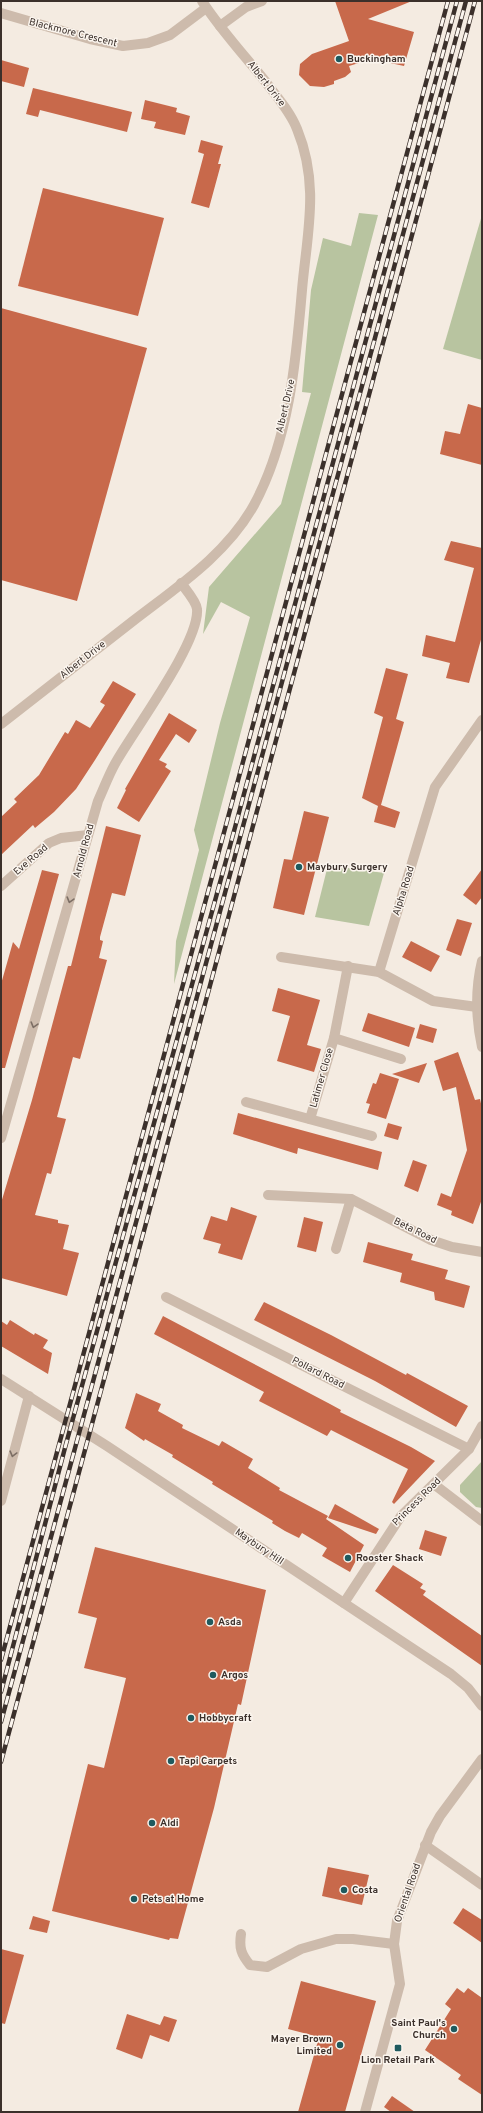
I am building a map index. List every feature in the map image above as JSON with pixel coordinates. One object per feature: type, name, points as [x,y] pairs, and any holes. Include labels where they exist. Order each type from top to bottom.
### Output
[{"type":"street","points":[[220,26],[246,7],[262,1]]},
{"type":"street","name":"Albert Drive","points":[[1,724],[181,583],[221,548],[242,522],[254,504],[271,468],[283,424],[296,362],[305,252],[311,207],[311,182],[306,156],[296,127],[273,92],[204,5]]},
{"type":"street","name":"Blackmore Crescent","points":[[1,14],[90,39],[123,46],[148,43],[170,34],[204,5]]},
{"type":"street","name":"Arnold Road","points":[[1,1138],[98,801],[116,762],[182,654],[196,623],[197,608],[181,583]]},
{"type":"street","name":"Alpha Road","points":[[379,972],[435,787],[482,720]]},
{"type":"street","name":"Eve Road","points":[[1,886],[50,843],[60,838],[88,835]]},
{"type":"street","points":[[281,957],[348,966],[379,972],[433,1001],[477,1007]]},
{"type":"street","points":[[482,961],[477,981],[477,1007],[482,1048]]},
{"type":"street","name":"Latimer Close","points":[[310,1119],[334,1038],[348,966]]},
{"type":"street","name":"Latimer Close","points":[[334,1038],[401,1059]]},
{"type":"street","name":"Latimer Close","points":[[246,1102],[372,1136]]},
{"type":"street","name":"Beta Road","points":[[268,1194],[351,1199],[430,1240],[447,1246],[482,1252]]},
{"type":"street","points":[[336,1249],[351,1199]]},
{"type":"street","name":"Pollard Road","points":[[166,1297],[469,1449]]},
{"type":"street","name":"Maybury Hill","points":[[1,1379],[451,1674],[468,1688],[482,1706]]},
{"type":"street","points":[[1,1501],[29,1396]]},
{"type":"street","name":"Princess Road","points":[[344,1603],[374,1559],[391,1529],[401,1516],[435,1485],[469,1449],[482,1426]]},
{"type":"street","points":[[435,1485],[482,1521]]},
{"type":"street","name":"Oriental Road","points":[[365,2112],[400,1984],[394,1944],[397,1921],[425,1845],[440,1816],[482,1759]]},
{"type":"street","points":[[425,1845],[482,1885]]},
{"type":"street","points":[[240,1934],[239,1947],[242,1955],[250,1965],[267,1967],[301,1949],[336,1939],[353,1939],[394,1944]]},
{"type":"green space","points":[[359,213],[378,215],[174,984],[176,941],[199,850],[194,830],[220,723],[250,617],[221,602],[203,634],[209,587],[281,504],[311,393],[302,392],[311,290],[323,238],[351,246]]},
{"type":"green space","points":[[482,215],[482,360],[443,349]]},
{"type":"green space","points":[[328,865],[384,873],[369,926],[315,917]]},
{"type":"green space","points":[[482,1461],[482,1508],[476,1507],[460,1492],[460,1485]]},
{"type":"building","name":"Buckingham","points":[[335,1],[412,1],[368,19],[414,32],[404,66],[372,59],[349,66],[351,72],[345,77],[334,81],[334,84],[324,87],[310,86],[299,75],[300,64],[312,54],[349,41]]},
{"type":"building","points":[[1,60],[29,68],[24,87],[1,81]]},
{"type":"building","points":[[33,88],[132,112],[127,132],[40,110],[38,117],[26,114]]},
{"type":"building","points":[[145,100],[177,108],[176,112],[190,116],[185,135],[154,128],[156,122],[141,119]]},
{"type":"building","points":[[201,140],[223,146],[218,164],[221,164],[209,208],[191,203],[204,154],[198,152]]},
{"type":"building","points":[[43,188],[164,218],[138,316],[18,286]]},
{"type":"building","points":[[1,308],[147,348],[77,601],[1,580]]},
{"type":"building","points":[[468,404],[482,408],[482,465],[440,454],[445,431],[460,434]]},
{"type":"building","points":[[451,541],[482,548],[482,636],[469,683],[446,678],[450,663],[422,656],[426,635],[455,642],[474,568],[444,560]]},
{"type":"building","points":[[386,668],[408,674],[396,719],[404,722],[381,805],[400,812],[395,828],[374,822],[378,806],[362,798],[383,717],[374,713]]},
{"type":"building","points":[[113,681],[136,694],[95,760],[76,789],[54,812],[35,828],[33,825],[1,855],[1,817],[17,802],[14,799],[39,775],[65,732],[68,734],[76,720],[90,728],[105,705],[100,702]]},
{"type":"building","points":[[169,713],[197,730],[189,743],[176,734],[159,760],[167,764],[165,767],[171,771],[139,822],[117,808],[126,790],[125,789]]},
{"type":"building","name":"Maybury Surgery","points":[[304,811],[329,817],[304,915],[273,908],[284,859],[292,860]]},
{"type":"building","points":[[106,826],[141,835],[125,896],[112,893],[100,937],[100,940],[103,941],[99,958],[107,960],[80,1059],[73,1057],[57,1117],[66,1119],[51,1174],[47,1173],[35,1215],[58,1220],[58,1223],[69,1225],[63,1249],[79,1253],[67,1296],[1,1278],[1,1203],[32,1100],[68,966],[71,966]]},
{"type":"building","points":[[482,869],[482,897],[476,905],[463,895]]},
{"type":"building","points":[[42,870],[59,874],[5,1068],[1,1068],[1,984],[13,942],[19,949]]},
{"type":"building","points":[[457,919],[472,923],[461,956],[446,950]]},
{"type":"building","points":[[411,941],[440,956],[431,972],[402,957]]},
{"type":"building","points":[[278,988],[320,1000],[307,1045],[321,1049],[314,1072],[277,1061],[290,1016],[272,1011]]},
{"type":"building","points":[[368,1013],[415,1028],[409,1047],[362,1031]]},
{"type":"building","points":[[420,1024],[437,1029],[433,1043],[416,1038]]},
{"type":"building","points":[[458,1052],[475,1100],[480,1099],[482,1108],[482,1199],[473,1224],[451,1215],[452,1211],[437,1205],[441,1193],[451,1197],[467,1150],[456,1087],[443,1091],[434,1061]]},
{"type":"building","points":[[427,1063],[419,1083],[392,1074]]},
{"type":"building","points":[[380,1073],[399,1079],[386,1119],[367,1113],[370,1104],[366,1103],[373,1083],[376,1084]]},
{"type":"building","points":[[238,1113],[382,1152],[378,1170],[298,1148],[297,1154],[233,1134]]},
{"type":"building","points":[[388,1123],[402,1127],[398,1140],[384,1136]]},
{"type":"building","points":[[413,1160],[427,1165],[418,1192],[404,1186]]},
{"type":"building","points":[[231,1207],[257,1216],[242,1260],[218,1253],[221,1244],[203,1239],[211,1216],[227,1221]]},
{"type":"building","points":[[304,1217],[323,1222],[316,1252],[297,1247]]},
{"type":"building","points":[[368,1242],[413,1254],[411,1260],[448,1270],[445,1279],[470,1286],[464,1308],[435,1300],[434,1292],[400,1282],[402,1273],[363,1262]]},
{"type":"building","points":[[264,1302],[331,1335],[406,1375],[407,1373],[468,1406],[456,1427],[375,1381],[254,1320]]},
{"type":"building","points":[[163,1316],[330,1404],[341,1410],[340,1412],[411,1447],[435,1461],[394,1504],[392,1502],[408,1469],[331,1430],[327,1436],[259,1401],[264,1392],[154,1334]]},
{"type":"building","points":[[10,1320],[34,1335],[35,1333],[48,1340],[43,1348],[52,1353],[48,1374],[1,1346],[1,1321],[7,1325]]},
{"type":"building","points":[[136,1393],[161,1404],[158,1411],[183,1425],[182,1428],[219,1446],[222,1441],[253,1459],[248,1468],[280,1488],[279,1490],[328,1516],[326,1519],[364,1545],[350,1572],[322,1556],[327,1548],[302,1533],[299,1538],[285,1531],[272,1523],[273,1521],[212,1484],[213,1482],[172,1457],[173,1455],[145,1439],[144,1441],[125,1428]]},
{"type":"building","points":[[335,1504],[379,1529],[376,1534],[328,1518]]},
{"type":"building","points":[[425,1530],[447,1537],[441,1556],[419,1549]]},
{"type":"building","points":[[95,1547],[266,1590],[241,1705],[238,1704],[214,1808],[178,1939],[170,1938],[169,1940],[52,1911],[88,1764],[104,1768],[126,1678],[84,1668],[97,1618],[78,1613]]},
{"type":"building","points":[[393,1565],[423,1584],[420,1588],[426,1591],[423,1595],[482,1636],[482,1666],[375,1591]]},
{"type":"building","name":"Costa","points":[[328,1867],[369,1875],[362,1905],[322,1896]]},
{"type":"building","points":[[463,1908],[482,1920],[482,1943],[453,1923]]},
{"type":"building","points":[[33,1916],[50,1921],[47,1933],[29,1929]]},
{"type":"building","points":[[1,1949],[24,1955],[5,2024],[1,2023]]},
{"type":"building","name":"Mayer Brown Limited","points":[[301,1981],[376,2001],[345,2112],[298,2112],[319,2037],[288,2029]]},
{"type":"building","points":[[457,1988],[464,1993],[468,1988],[482,1998],[482,2095],[458,2079],[461,2075],[425,2050],[451,2009],[445,2004]]},
{"type":"building","points":[[127,2014],[160,2025],[164,2016],[177,2020],[169,2042],[150,2035],[142,2059],[116,2049]]},
{"type":"building","points":[[392,2096],[415,2112],[391,2112],[384,2107]]},
{"type":"railway","points":[[1,1660],[448,1]]},
{"type":"railway","points":[[1,1692],[66,1444],[230,846],[457,1]]},
{"type":"railway","points":[[1,1722],[466,1]]},
{"type":"railway","points":[[1,1762],[475,1]]},
{"type":"place","name":"Buckingham","points":[[339,59]]},
{"type":"place","name":"Maybury Surgery","points":[[299,867]]},
{"type":"place","name":"Rooster Shack","points":[[348,1558]]},
{"type":"place","name":"Asda","points":[[210,1622]]},
{"type":"place","name":"Argos","points":[[213,1675]]},
{"type":"place","name":"Hobbycraft","points":[[191,1718]]},
{"type":"place","name":"Tapi Carpets","points":[[171,1761]]},
{"type":"place","name":"Aldi","points":[[152,1823]]},
{"type":"place","name":"Costa","points":[[344,1890]]},
{"type":"place","name":"Pets at Home","points":[[134,1899]]},
{"type":"place","name":"Saint Paul's Church","points":[[454,2029]]},
{"type":"place","name":"Mayer Brown Limited","points":[[340,2045]]},
{"type":"place","name":"Lion Retail Park","points":[[398,2048]]}]
